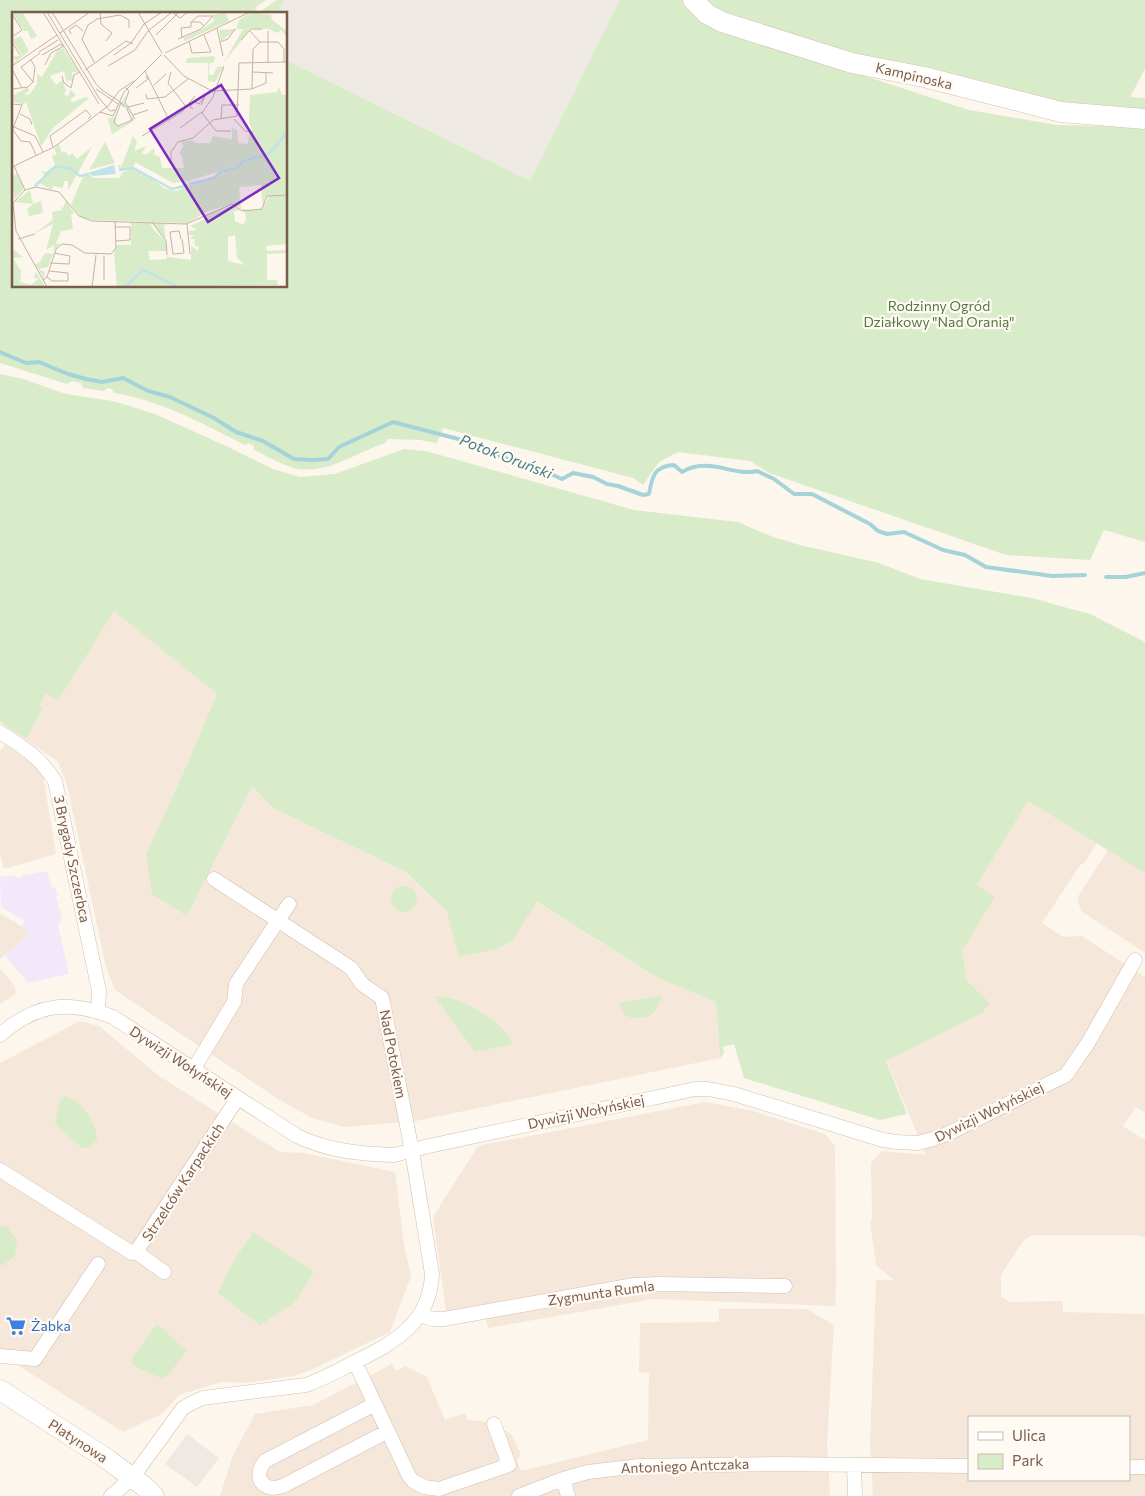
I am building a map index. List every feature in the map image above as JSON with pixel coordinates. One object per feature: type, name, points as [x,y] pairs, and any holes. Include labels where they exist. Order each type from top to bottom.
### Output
[{"type":"street","name":"Kampinoska","points":[[693,0],[707,14],[728,24],[852,63],[924,77],[1061,112],[1145,118]]},
{"type":"street","name":"3 Brygady Szczerbca","points":[[0,732],[35,755],[46,767],[54,781],[99,991],[98,1011]]},
{"type":"street","name":"Nad Potokiem","points":[[214,879],[351,968],[362,984],[382,998],[412,1151]]},
{"type":"street","points":[[193,1070],[234,1002],[236,984],[288,904]]},
{"type":"street","name":"Dywizji Wołyńskiej","points":[[0,1035],[11,1025],[33,1012],[57,1006],[98,1011],[113,1017],[297,1136],[317,1145],[342,1151],[394,1155],[676,1093],[708,1089],[734,1094],[883,1140],[918,1143],[947,1134],[1066,1075],[1088,1043],[1135,960]]},
{"type":"street","name":"Strzelców Karpackich","points":[[0,1170],[132,1253],[136,1252],[237,1098]]},
{"type":"street","points":[[111,1496],[132,1478],[183,1408],[203,1398],[306,1385],[356,1362],[400,1337],[409,1328],[420,1314],[426,1302],[432,1274],[412,1151]]},
{"type":"street","points":[[136,1252],[164,1272]]},
{"type":"street","points":[[0,1356],[35,1359],[98,1264]]},
{"type":"street","name":"Zygmunta Rumla","points":[[420,1314],[432,1319],[444,1319],[639,1285],[785,1286]]},
{"type":"street","points":[[356,1362],[409,1476],[424,1487],[439,1490],[508,1464],[494,1424]]},
{"type":"street","name":"Platynowa","points":[[0,1390],[106,1459],[154,1496]]},
{"type":"street","points":[[375,1404],[265,1461],[260,1467],[259,1475],[261,1482],[268,1488],[275,1489],[283,1486],[388,1431]]},
{"type":"street","points":[[854,1465],[855,1496]]},
{"type":"street","name":"Antoniego Antczaka","points":[[519,1496],[562,1479],[588,1472],[640,1466],[968,1466]]},
{"type":"street","points":[[1130,1467],[1145,1467]]},
{"type":"street","points":[[562,1479],[568,1496]]},
{"type":"shaded area","points":[[284,0],[620,0],[530,181],[288,61],[288,12],[278,12]]},
{"type":"shaded area","points":[[114,610],[217,694],[182,776],[187,915],[252,785],[273,808],[406,872],[447,912],[451,922],[512,941],[536,902],[658,978],[716,1002],[720,1058],[416,1121],[344,1127],[312,1118],[278,1099],[115,990],[106,967],[67,785],[58,762],[26,739],[43,710],[38,705],[46,694],[58,701]]},
{"type":"shaded area","points":[[5,745],[31,763],[43,776],[56,854],[4,869],[0,853],[0,751]]},
{"type":"shaded area","points":[[1028,801],[1097,843],[1042,923],[1063,937],[1082,936],[1145,977],[1145,1113],[1136,1107],[1123,1126],[1145,1140],[1145,1237],[1134,1235],[1033,1235],[1023,1241],[1001,1275],[1001,1296],[1009,1302],[1063,1301],[1063,1312],[1145,1314],[1145,1496],[873,1496],[870,1443],[876,1280],[894,1280],[876,1265],[870,1222],[872,1219],[871,1163],[882,1151],[926,1155],[888,1065],[877,1044],[982,1013],[989,1003],[967,981],[962,951],[995,897],[977,885]]},
{"type":"shaded area","points":[[1108,850],[1145,873],[1145,953],[1081,911],[1077,898]]},
{"type":"shaded area","points":[[47,871],[52,888],[55,887],[58,895],[56,896],[62,919],[58,925],[69,974],[28,983],[5,955],[31,933],[21,927],[25,921],[1,907],[0,877],[13,875],[19,879],[22,876]]},
{"type":"shaded area","points":[[0,913],[32,933],[0,959]]},
{"type":"shaded area","points":[[0,968],[15,986],[16,994],[0,1004]]},
{"type":"shaded area","points":[[80,1021],[99,1026],[159,1076],[280,1152],[303,1153],[395,1172],[404,1244],[411,1276],[390,1332],[311,1370],[294,1376],[245,1383],[221,1382],[179,1395],[162,1414],[123,1432],[0,1354],[0,1063]]},
{"type":"shaded area","points":[[705,1102],[753,1111],[825,1134],[835,1146],[835,1306],[654,1299],[488,1328],[486,1318],[447,1319],[433,1217],[478,1146]]},
{"type":"shaded area","points":[[719,1309],[807,1309],[834,1325],[827,1443],[830,1496],[220,1496],[233,1455],[255,1414],[313,1405],[392,1364],[396,1371],[405,1366],[427,1377],[445,1420],[465,1413],[468,1420],[487,1422],[498,1417],[504,1430],[511,1434],[521,1454],[517,1461],[521,1471],[648,1440],[649,1373],[639,1372],[640,1323],[719,1322]]},
{"type":"shaded area","points":[[187,1434],[219,1458],[197,1487],[165,1464]]},
{"type":"green space","name":"Rodzinny Ogród Działkowy \"Nad Oranią\"","points":[[0,0],[266,0],[255,8],[257,12],[12,12],[12,288],[288,288],[288,61],[530,181],[620,0],[685,0],[825,63],[969,110],[1056,125],[1145,127],[1145,542],[1104,530],[1090,560],[1006,555],[769,473],[750,461],[678,452],[659,462],[643,485],[633,478],[443,428],[437,443],[420,440],[387,439],[386,443],[329,466],[306,470],[293,468],[254,450],[254,446],[248,443],[245,445],[165,407],[131,396],[114,393],[112,389],[107,388],[104,391],[83,388],[81,383],[72,381],[67,384],[0,363]]},
{"type":"green space","name":"Rodzinny Ogród Działkowy \"Nad Oranią\"","points":[[277,0],[284,0],[278,12],[259,12]]},
{"type":"green space","points":[[705,0],[1145,0],[1145,69],[1130,97],[1145,98],[1145,110],[1065,105],[847,53],[773,31],[712,8]]},
{"type":"green space","points":[[0,374],[23,379],[66,394],[113,401],[155,414],[273,469],[300,477],[335,474],[404,449],[426,451],[634,510],[738,522],[773,537],[879,563],[920,579],[1032,598],[1090,614],[1145,642],[1145,873],[1028,801],[977,885],[995,897],[962,951],[967,981],[990,1003],[982,1013],[886,1061],[907,1114],[880,1120],[744,1078],[734,1044],[723,1047],[724,1053],[720,1058],[716,1002],[658,978],[537,902],[512,941],[496,949],[459,957],[447,912],[406,872],[273,808],[252,786],[187,916],[152,894],[146,855],[217,694],[114,611],[58,701],[46,694],[39,705],[43,709],[26,739],[0,722]]},
{"type":"green space","points":[[404,886],[413,890],[417,899],[413,908],[404,912],[395,908],[391,899],[395,890]]},
{"type":"green space","points":[[439,996],[459,1001],[492,1019],[508,1035],[512,1044],[475,1052],[435,997]]},
{"type":"green space","points":[[662,996],[654,1012],[642,1018],[627,1016],[623,1013],[619,1003]]},
{"type":"green space","points":[[65,1096],[74,1100],[82,1107],[94,1126],[97,1140],[89,1148],[82,1148],[57,1126],[55,1121],[61,1098]]},
{"type":"green space","points":[[0,1226],[6,1226],[17,1240],[15,1256],[2,1266],[0,1264]]},
{"type":"green space","points":[[253,1232],[314,1272],[294,1303],[260,1325],[218,1293],[232,1264]]},
{"type":"green space","points":[[156,1325],[160,1326],[187,1350],[170,1373],[163,1379],[132,1365],[131,1360]]},
{"type":"waterway","name":"Potok Oruński","points":[[0,352],[26,363],[39,362],[86,379],[102,382],[123,378],[148,391],[170,397],[214,418],[236,432],[263,441],[294,459],[328,459],[339,447],[393,422],[466,441],[484,452],[504,457],[512,462],[526,463],[562,479],[573,473],[593,477],[607,484],[643,495],[649,494],[651,482],[658,470],[667,466],[674,465],[682,472],[702,466],[748,472],[757,471],[774,479],[794,494],[812,494],[870,524],[878,531],[887,534],[904,532],[943,550],[965,555],[986,567],[1052,576],[1085,575]]},
{"type":"waterway","name":"Potok Oruński","points":[[1106,577],[1126,577],[1145,573]]},
{"type":"place","name":"Żabka","points":[[16,1326]]}]
